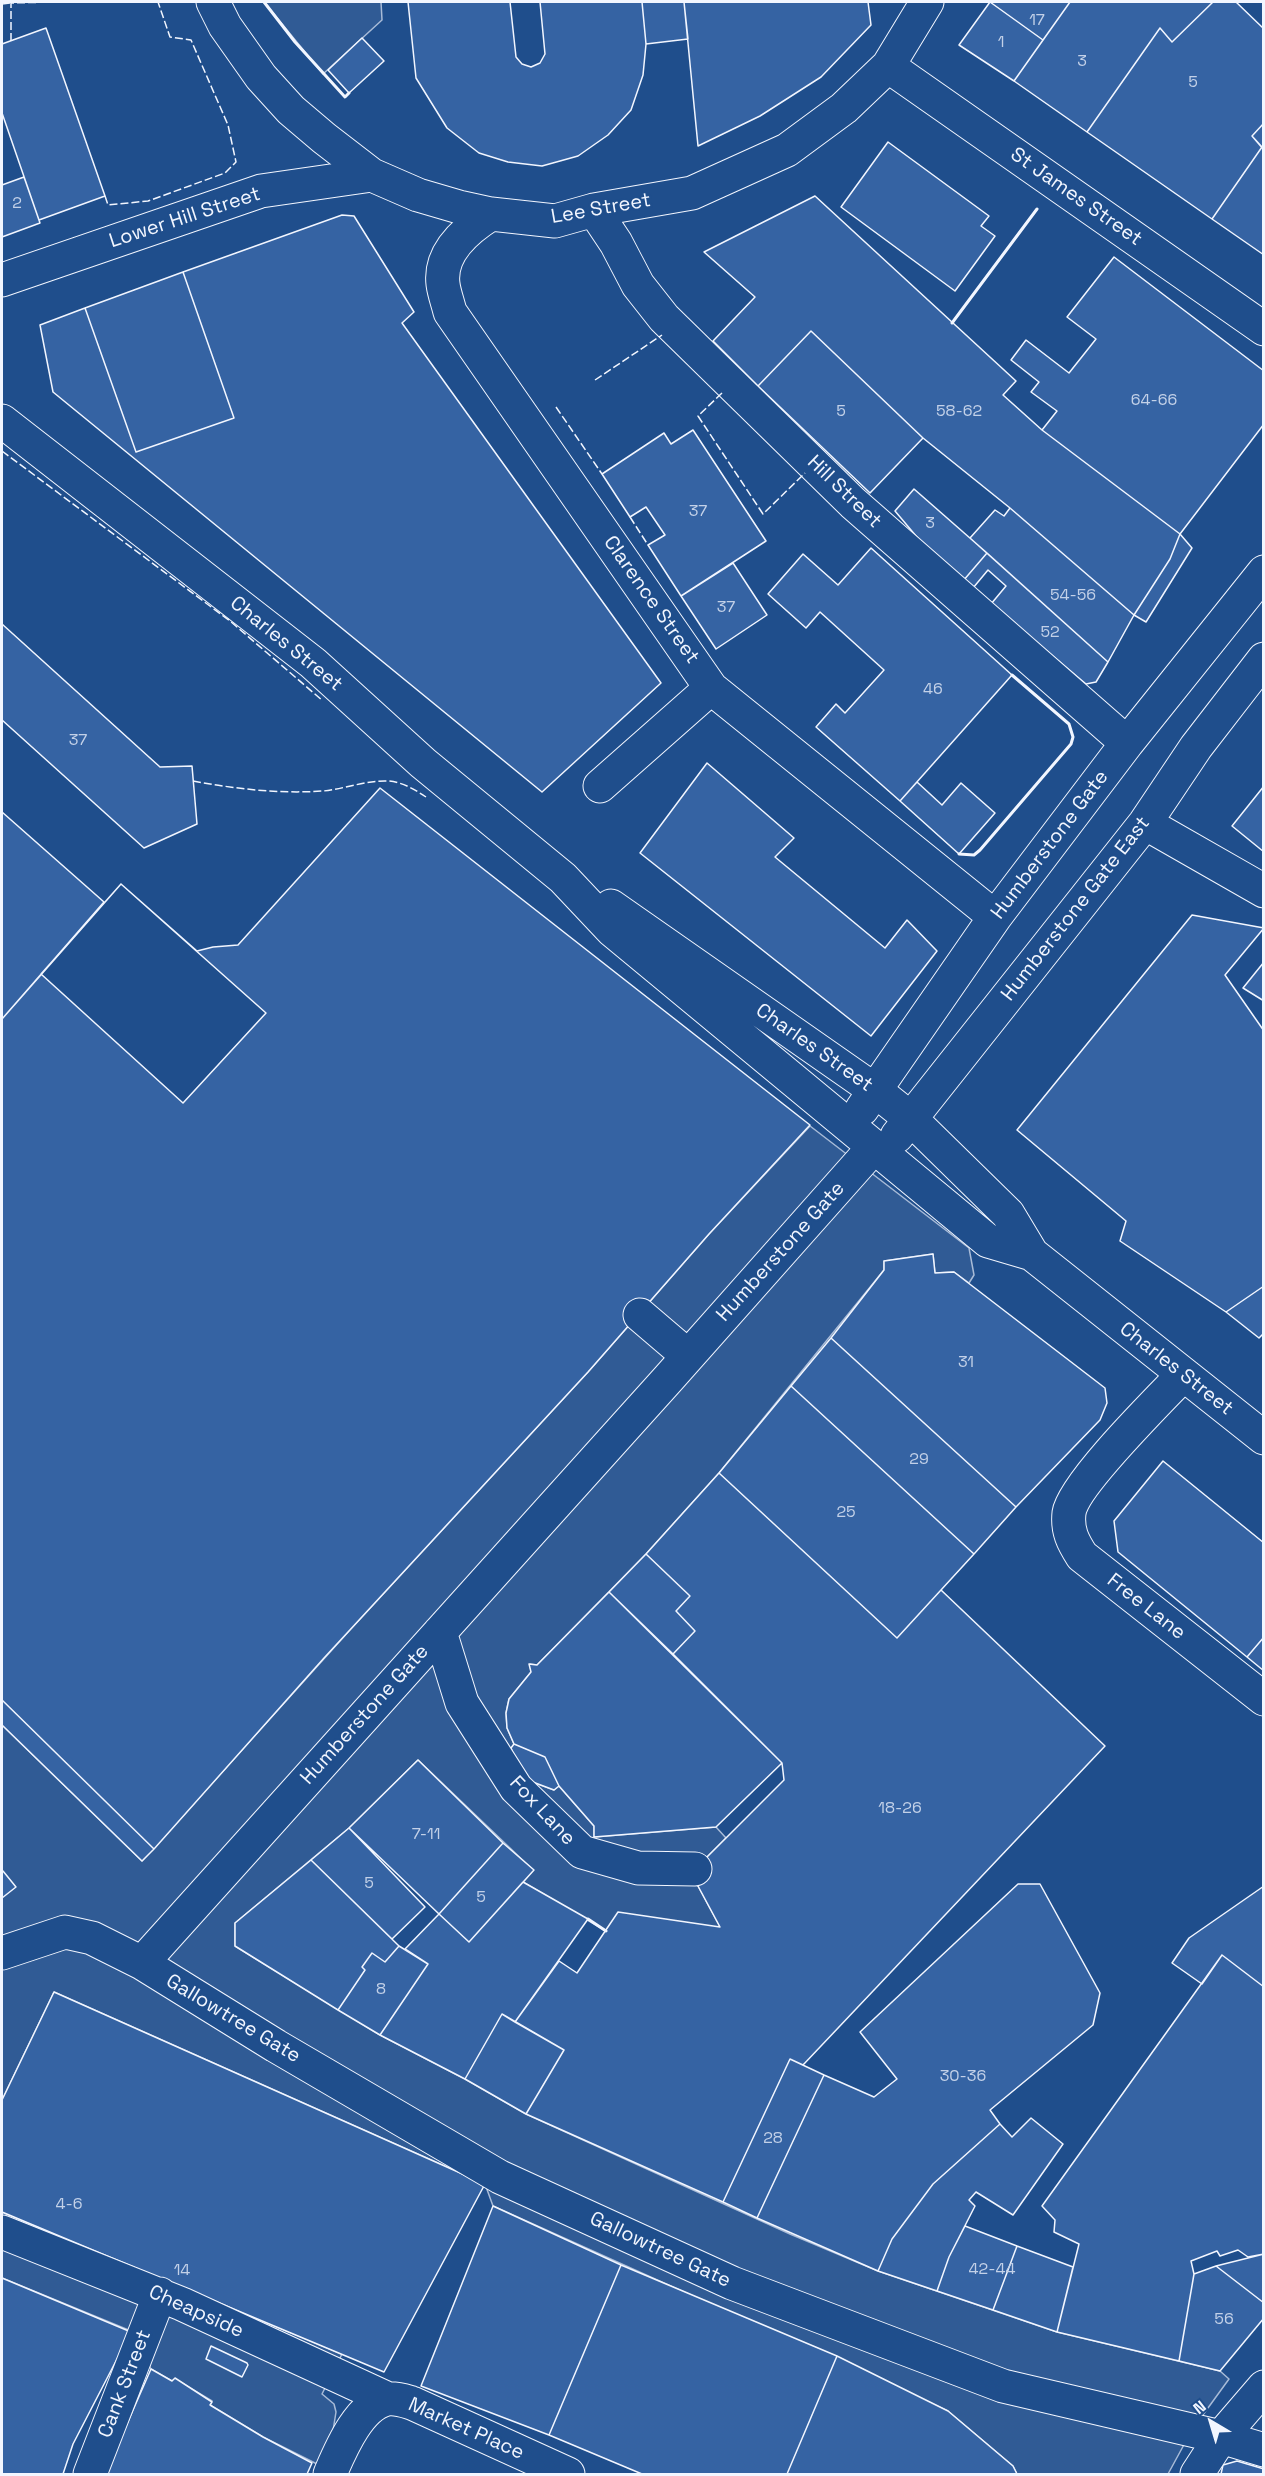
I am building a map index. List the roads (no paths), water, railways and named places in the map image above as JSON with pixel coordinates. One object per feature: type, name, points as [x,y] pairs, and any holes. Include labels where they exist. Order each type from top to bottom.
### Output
[{"type":"street","name":"Lee Street","points":[[213,2],[225,26],[261,77],[291,110],[372,175],[418,195],[491,214],[555,221],[594,210],[692,193],[787,150],[844,108],[888,66],[927,2]]},
{"type":"street","name":"St James Street","points":[[888,66],[1263,329]]},
{"type":"street","name":"Lower Hill Street","points":[[2,280],[261,191],[372,175]]},
{"type":"street","name":"Hill Street","points":[[594,210],[616,243],[638,285],[664,318],[853,503],[1127,743]]},
{"type":"street","name":"Clarence Street","points":[[491,214],[471,226],[447,254],[442,282],[450,312],[711,688],[994,917]]},
{"type":"street","name":"Charles Street","points":[[2,421],[313,663],[423,763],[562,878],[612,930],[988,1241],[1032,1254]]},
{"type":"street","name":"Humberstone Gate","points":[[848,1126],[876,1091],[994,917],[1127,743],[1263,572]]},
{"type":"street","name":"Humberstone Gate East","points":[[878,1151],[911,1119],[1145,823],[1196,747],[1263,659]]},
{"type":"street","points":[[600,786],[711,688]]},
{"type":"street","points":[[1145,823],[1263,891]]},
{"type":"street","name":"Charles Street","points":[[562,878],[621,912],[876,1091],[911,1119],[1008,1214],[1032,1254],[1263,1438]]},
{"type":"street","name":"Humberstone Gate","points":[[142,1963],[688,1356],[878,1151]]},
{"type":"street","points":[[639,1315],[688,1356]]},
{"type":"street","name":"Free Lane","points":[[1183,1375],[1137,1421],[1077,1494],[1069,1512],[1069,1536],[1082,1556],[1263,1699]]},
{"type":"street","name":"Fox Lane","points":[[440,1632],[462,1703],[510,1779],[516,1788],[582,1852],[638,1868],[695,1869]]},
{"type":"street","points":[[2,1953],[65,1932],[92,1938],[142,1963]]},
{"type":"street","name":"Gallowtree Gate","points":[[142,1963],[276,2046],[500,2176],[732,2283],[1003,2386],[1221,2437],[1263,2450]]},
{"type":"street","name":"Cheapside","points":[[2,2232],[181,2304],[388,2399]]},
{"type":"street","name":"Cank Street","points":[[90,2475],[181,2304]]},
{"type":"street","points":[[1197,2475],[1221,2437],[1263,2387]]},
{"type":"street","name":"Market Place","points":[[330,2475],[341,2448],[353,2428],[377,2404],[388,2399],[412,2403],[568,2475]]}]
